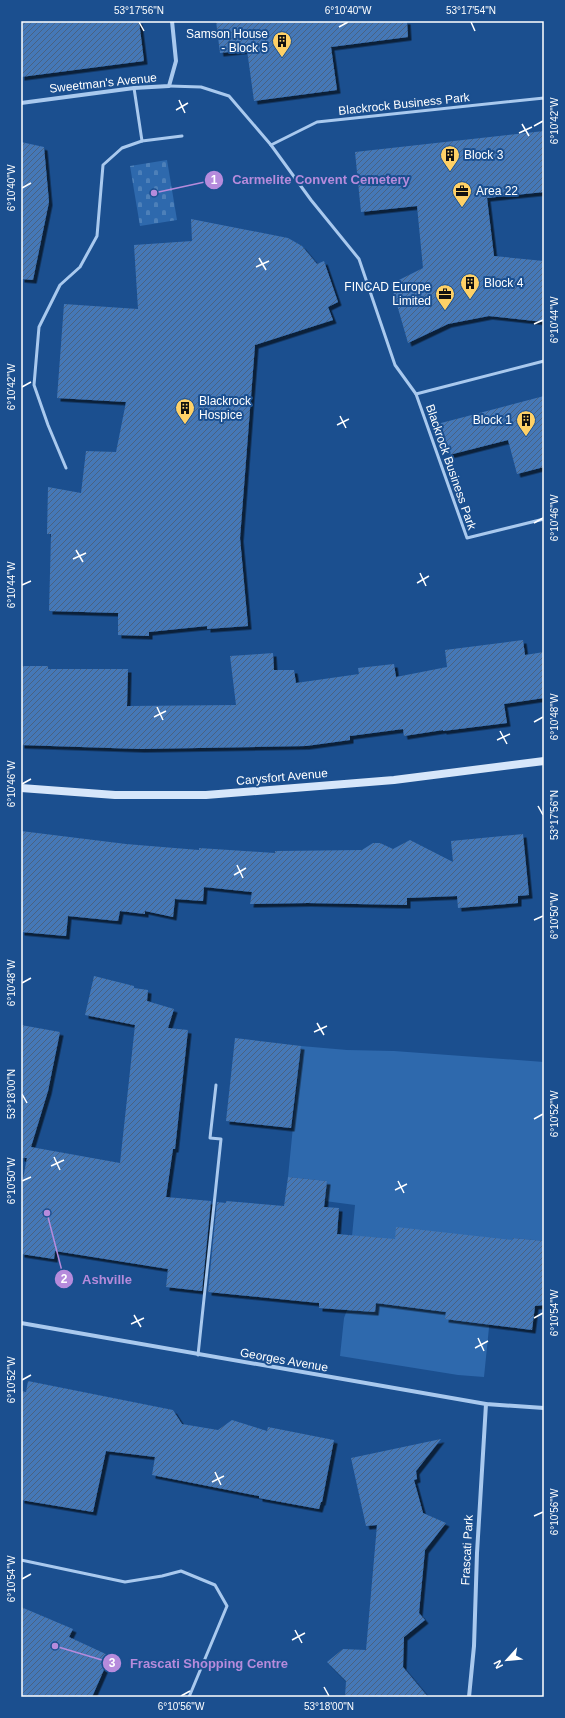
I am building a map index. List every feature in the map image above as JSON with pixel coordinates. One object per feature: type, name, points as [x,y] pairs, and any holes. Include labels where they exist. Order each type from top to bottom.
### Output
[{"type":"main road","name":"Carysfort Avenue","points":[[21,788],[115,795],[206,795],[394,780],[544,761]]},
{"type":"street","name":"Sweetman's Avenue","points":[[21,102],[134,88],[169,86],[176,61],[172,21]]},
{"type":"street","name":"Georges Avenue","points":[[21,1324],[486,1404],[544,1408]]},
{"type":"street","name":"Frascati Park","points":[[469,1697],[474,1646],[477,1553],[486,1404]]},
{"type":"lane","name":"Blackrock Business Park","points":[[169,86],[200,87],[229,96],[271,146],[311,200],[359,260],[395,365],[416,394],[467,538],[544,519]]},
{"type":"lane","points":[[134,88],[142,141]]},
{"type":"lane","name":"Blackrock Business Park","points":[[271,146],[317,122],[544,98]]},
{"type":"lane","points":[[66,468],[48,425],[34,385],[39,327],[60,285],[80,267],[97,236],[103,165],[122,148],[142,141],[182,136]]},
{"type":"lane","name":"Blackrock Business Park","points":[[416,394],[544,362]]},
{"type":"lane","points":[[198,1355],[221,1139],[210,1138],[216,1085]]},
{"type":"lane","points":[[21,1560],[125,1582],[162,1576],[181,1571],[215,1585],[227,1606],[189,1697]]},
{"type":"green space","points":[[167,160],[177,220],[140,226],[130,166]]},
{"type":"green space","points":[[301,1046],[544,1062],[544,1241],[513,1238],[510,1270],[495,1268],[484,1377],[458,1375],[340,1356],[344,1318],[347,1310],[375,1312],[381,1238],[352,1236],[355,1205],[325,1201],[327,1181],[288,1177]]},
{"type":"building","points":[[21,21],[139,21],[144,61],[21,77]]},
{"type":"building","name":"Samson House - Block 5","points":[[216,21],[407,21],[408,37],[331,47],[337,90],[254,101],[247,50],[220,53]]},
{"type":"building","points":[[544,131],[544,192],[487,198],[494,256],[544,261],[544,322],[489,316],[448,324],[408,343],[391,284],[423,268],[417,206],[361,212],[355,152]]},
{"type":"building","points":[[21,142],[44,147],[49,202],[33,280],[21,279]]},
{"type":"building","name":"Blackrock Hospice","points":[[191,219],[288,238],[302,246],[317,264],[324,261],[338,302],[328,307],[333,320],[255,345],[240,538],[248,626],[207,629],[207,626],[149,632],[149,636],[118,635],[118,613],[49,611],[51,534],[47,534],[48,487],[81,493],[86,451],[116,452],[126,402],[57,398],[64,304],[138,309],[134,245],[192,241]]},
{"type":"building","points":[[544,396],[544,467],[517,474],[508,440],[449,455],[441,423]]},
{"type":"building","points":[[523,640],[525,655],[544,652],[544,698],[504,704],[507,723],[404,736],[403,729],[350,736],[350,740],[306,746],[141,749],[21,745],[21,666],[48,666],[48,669],[128,669],[127,706],[236,705],[230,656],[273,653],[274,670],[294,670],[296,683],[359,674],[358,668],[394,664],[396,677],[447,667],[445,650]]},
{"type":"building","points":[[21,831],[126,844],[199,850],[199,848],[275,853],[275,851],[362,850],[373,843],[380,843],[393,849],[410,840],[453,862],[451,841],[523,834],[529,895],[518,896],[518,903],[458,908],[457,896],[407,898],[407,905],[308,903],[250,904],[252,892],[204,887],[203,901],[175,899],[173,917],[145,911],[145,914],[120,911],[118,921],[68,916],[66,936],[21,932]]},
{"type":"building","points":[[94,976],[134,986],[134,988],[148,990],[147,1001],[174,1009],[168,1028],[188,1030],[175,1149],[173,1149],[166,1197],[211,1201],[202,1291],[166,1287],[168,1269],[55,1251],[54,1259],[21,1254],[21,1189],[27,1158],[21,1158],[21,1025],[60,1032],[48,1091],[31,1147],[120,1163],[135,1025],[85,1015]]},
{"type":"building","points":[[235,1038],[301,1046],[291,1128],[226,1121]]},
{"type":"building","points":[[288,1177],[327,1181],[324,1207],[339,1208],[337,1234],[395,1239],[396,1227],[513,1240],[513,1238],[544,1241],[544,1305],[535,1306],[532,1330],[445,1319],[446,1312],[376,1303],[375,1312],[319,1308],[319,1303],[208,1292],[217,1202],[226,1203],[226,1201],[284,1206]]},
{"type":"building","points":[[28,1381],[173,1410],[182,1424],[218,1430],[232,1420],[267,1431],[268,1427],[334,1440],[322,1502],[319,1509],[152,1475],[155,1457],[106,1451],[93,1512],[21,1500],[21,1391],[26,1392]]},
{"type":"building","points":[[441,1439],[416,1471],[417,1479],[414,1480],[423,1513],[446,1523],[425,1550],[419,1613],[425,1620],[404,1637],[403,1667],[428,1697],[345,1697],[346,1681],[327,1662],[343,1649],[366,1650],[377,1525],[366,1526],[351,1458]]},
{"type":"building","points":[[21,1607],[73,1629],[69,1637],[110,1656],[92,1697],[21,1697]]},
{"type":"place","name":"Samson House - Block 5","points":[[282,58]]},
{"type":"place","name":"Block 3","points":[[450,172]]},
{"type":"place","name":"Carmelite Convent Cemetery","points":[[154,193]]},
{"type":"place","name":"Area 22","points":[[462,208]]},
{"type":"place","name":"Block 4","points":[[470,300]]},
{"type":"place","name":"FINCAD Europe Limited","points":[[445,311]]},
{"type":"place","name":"Blackrock Hospice","points":[[185,425]]},
{"type":"place","name":"Block 1","points":[[526,437]]},
{"type":"place","name":"Ashville","points":[[47,1213]]},
{"type":"place","name":"Frascati Shopping Centre","points":[[55,1646]]}]
